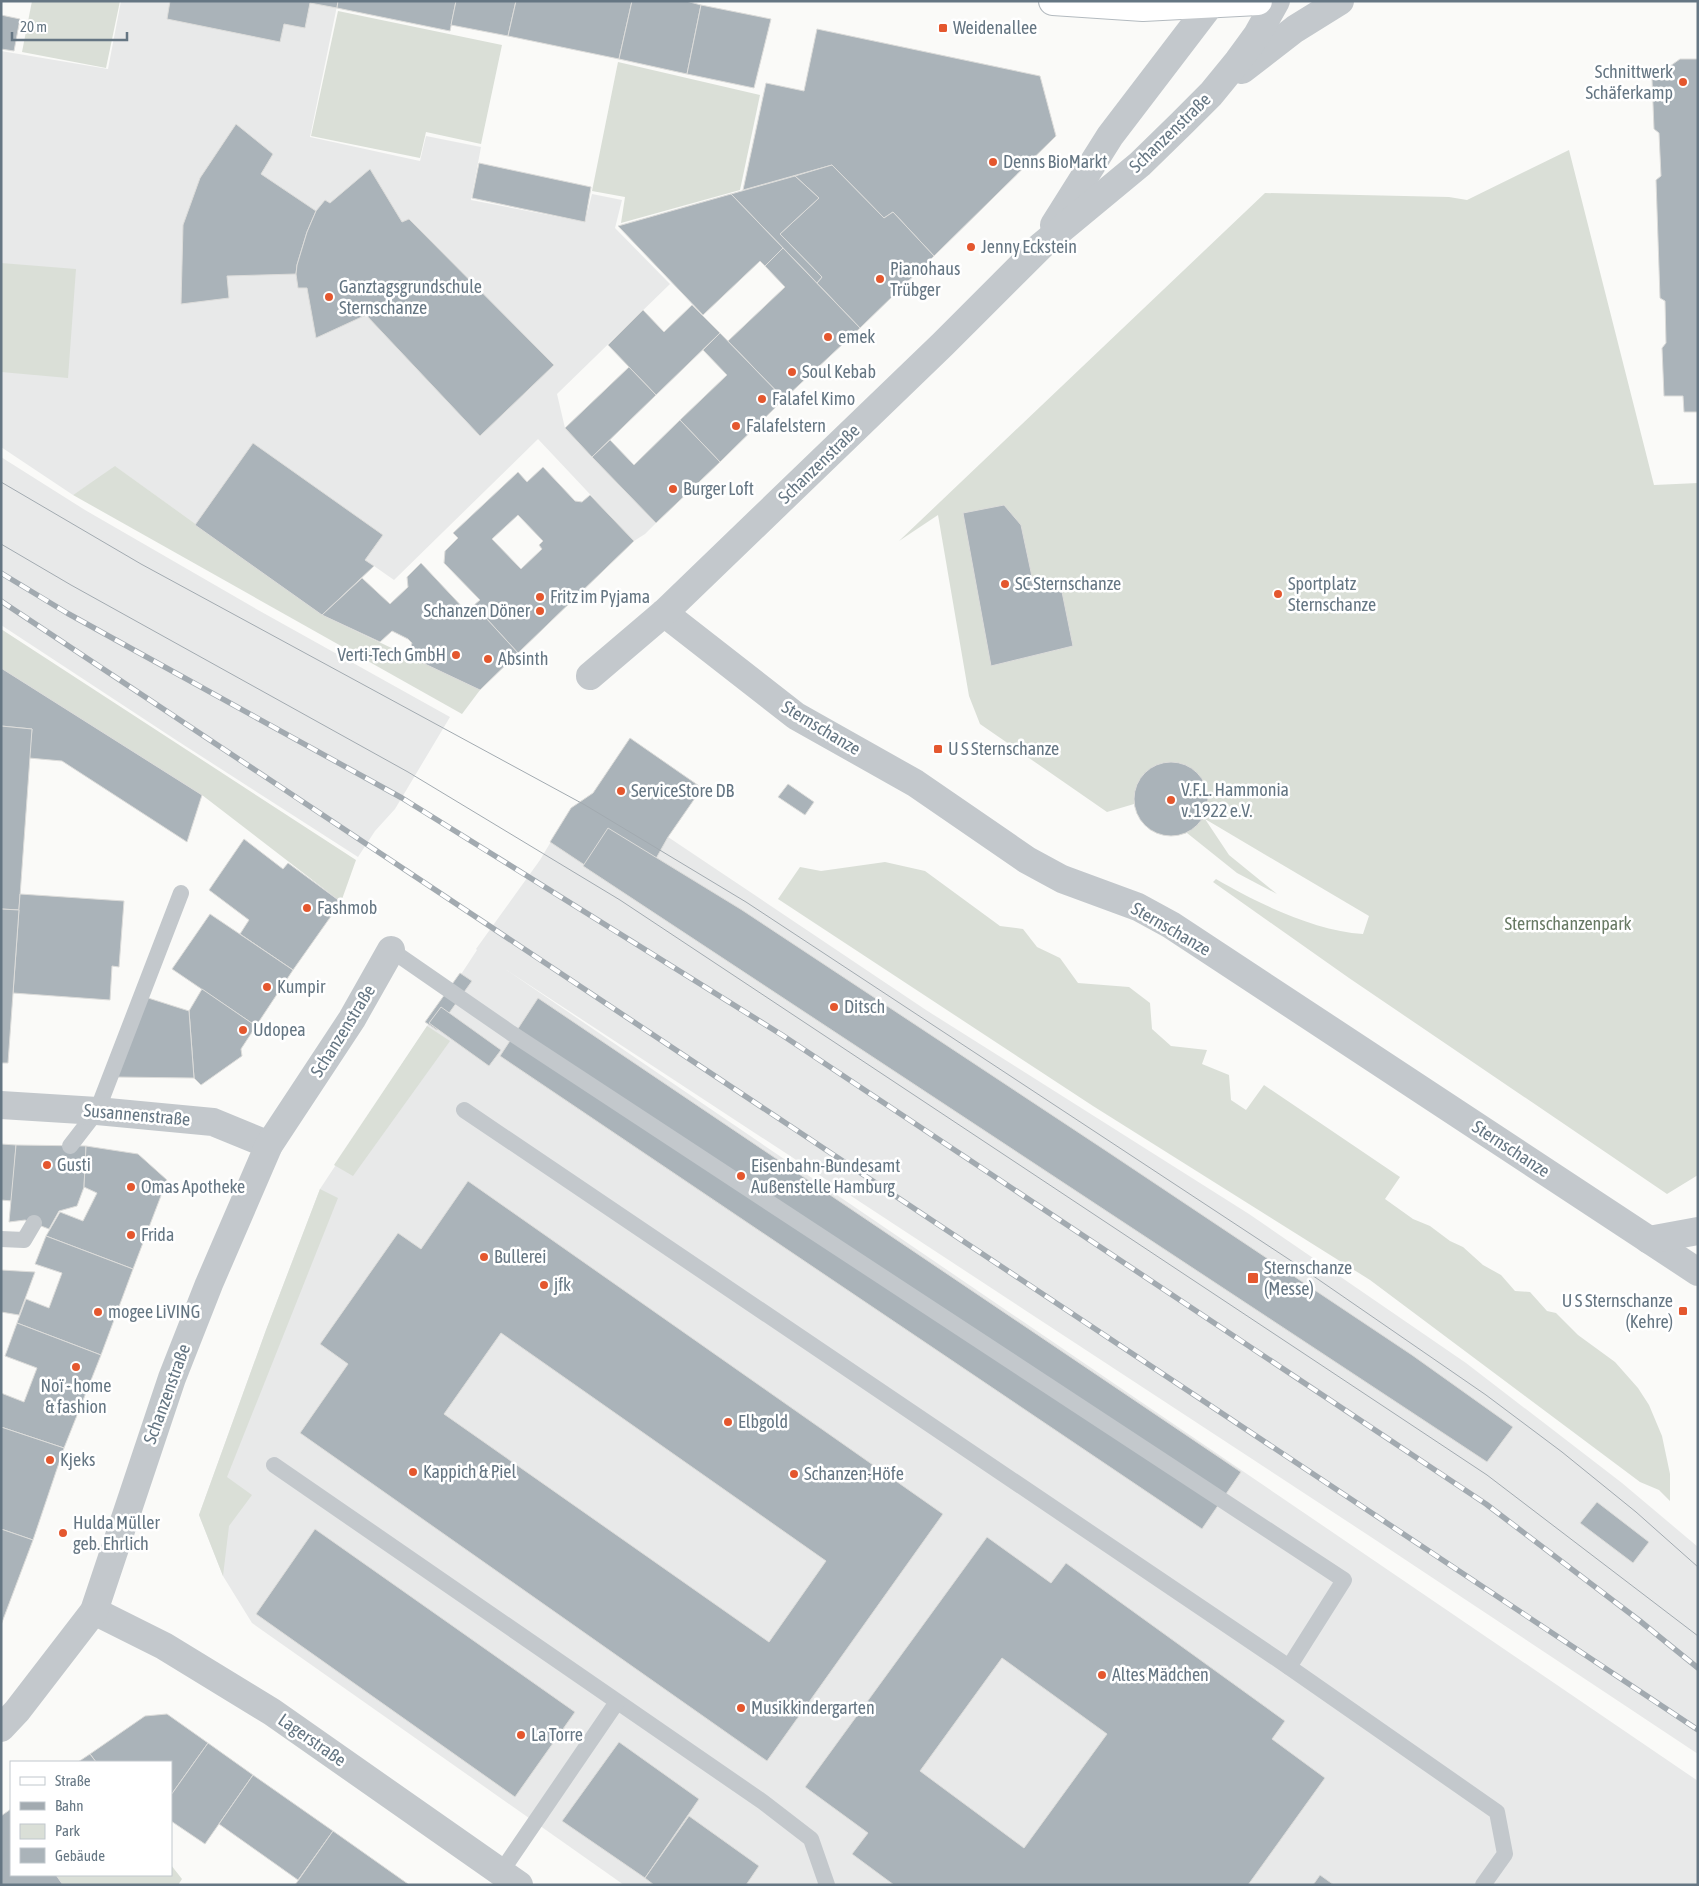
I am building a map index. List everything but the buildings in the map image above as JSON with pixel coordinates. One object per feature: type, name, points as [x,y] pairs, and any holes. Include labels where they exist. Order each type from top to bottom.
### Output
[{"type":"main road","points":[[1052,1],[1122,6],[1258,1]]},
{"type":"street","name":"Schanzenstraße","points":[[590,676],[664,613],[1042,246],[1140,164],[1211,94],[1243,54],[1276,1]]},
{"type":"street","points":[[1211,94],[1295,29],[1340,1]]},
{"type":"street","name":"Schanzenstraße","points":[[1042,246],[1110,136],[1212,2]]},
{"type":"street","name":"Sternschanze","points":[[664,613],[796,716],[915,783],[1027,860],[1062,879],[1138,907],[1171,925],[1698,1272]]},
{"type":"street","name":"Schanzenstraße","points":[[1,1728],[17,1711],[94,1611],[172,1378],[209,1284],[269,1145],[352,1019],[391,950]]},
{"type":"street","name":"Susannenstraße","points":[[1,1105],[97,1111],[213,1122],[269,1145]]},
{"type":"street","points":[[1649,1240],[1698,1231]]},
{"type":"street","name":"Lagerstraße","points":[[94,1611],[164,1646],[272,1712],[510,1878]]},
{"type":"lane","points":[[70,1146],[97,1111],[181,893]]},
{"type":"lane","points":[[391,950],[511,1033],[1344,1580],[1289,1667]]},
{"type":"lane","points":[[464,1110],[1289,1667],[1497,1812],[1505,1854],[1483,1885]]},
{"type":"lane","points":[[1,1239],[24,1240],[34,1223]]},
{"type":"lane","points":[[274,1465],[763,1802],[811,1839],[827,1885]]},
{"type":"lane","points":[[510,1878],[617,1702]]},
{"type":"shaded area","name":"Ganztagsgrundschule Sternschanze","points":[[121,1],[338,1],[310,137],[420,161],[426,136],[481,147],[471,200],[585,222],[592,194],[622,200],[615,228],[670,284],[557,394],[565,428],[656,523],[645,534],[634,541],[538,439],[394,580],[374,566],[322,615],[116,467],[73,495],[1,447],[1,51],[108,69]]},
{"type":"shaded area","points":[[1,457],[85,510],[258,610],[450,717],[395,809],[375,831],[358,857],[1,625]]},
{"type":"shaded area","points":[[630,738],[702,788],[668,837],[926,1010],[1249,1214],[1466,1363],[1622,1483],[1698,1547],[1698,1754],[1371,1537],[505,969],[1698,1781],[1698,1885],[624,1885],[252,1623],[223,1576],[199,1515],[266,1330],[320,1189],[476,949],[540,860],[571,808],[593,793]]},
{"type":"green space","points":[[32,1],[120,1],[106,68],[22,52]]},
{"type":"green space","points":[[338,11],[502,45],[481,144],[426,132],[420,158],[311,136]]},
{"type":"green space","points":[[618,62],[760,95],[740,190],[621,223],[625,197],[592,191]]},
{"type":"green space","name":"Sportplatz Sternschanze","points":[[1569,150],[1654,485],[1698,483],[1698,1175],[1667,1194],[1349,978],[1213,882],[1216,879],[1268,906],[1326,928],[1363,934],[1369,916],[1205,819],[1229,855],[1277,894],[1237,873],[1187,833],[1168,835],[1153,831],[1142,821],[1134,804],[1107,812],[980,724],[969,696],[938,515],[899,541],[1265,193],[1449,197],[1467,200]]},
{"type":"green space","points":[[1,263],[76,269],[68,378],[1,372]]},
{"type":"green space","points":[[115,466],[322,615],[480,690],[462,714],[73,495]]},
{"type":"green space","points":[[1,629],[356,860],[341,902],[202,795],[1,668]]},
{"type":"green space","points":[[885,862],[925,871],[1000,926],[1023,929],[1037,947],[1060,958],[1078,983],[1129,987],[1150,1003],[1152,1029],[1171,1046],[1207,1050],[1202,1064],[1229,1075],[1231,1100],[1246,1110],[1264,1085],[1400,1177],[1385,1199],[1413,1219],[1430,1226],[1450,1241],[1463,1247],[1483,1265],[1501,1275],[1515,1291],[1530,1292],[1547,1311],[1556,1313],[1578,1335],[1615,1362],[1638,1388],[1649,1405],[1662,1436],[1670,1474],[1670,1501],[1659,1490],[1640,1482],[1370,1280],[1093,1106],[778,899],[800,867],[821,871]]},
{"type":"green space","points":[[427,1026],[450,1041],[353,1176],[334,1165]]},
{"type":"green space","points":[[320,1189],[338,1198],[227,1477],[252,1495],[229,1526],[223,1576],[199,1515],[266,1330]]},
{"type":"green space","points":[[172,1866],[182,1879],[178,1885],[63,1885],[57,1876],[172,1876]]},
{"type":"tram line","points":[[1,482],[141,564],[585,805],[746,902],[1293,1262],[1486,1395],[1562,1452],[1636,1512],[1698,1567]]},
{"type":"tram line","points":[[1,544],[71,585],[408,772],[620,900],[1487,1475],[1698,1636]]},
{"type":"railway","points":[[1,573],[67,613],[402,798],[782,1035],[1486,1504],[1640,1621],[1698,1668]]},
{"type":"railway","points":[[1,601],[1698,1730]]},
{"type":"place","name":"Weidenallee","points":[[943,28]]},
{"type":"place","name":"Schnittwerk Schäferkamp","points":[[1683,82]]},
{"type":"place","name":"Denns BioMarkt","points":[[993,162]]},
{"type":"place","name":"Jenny Eckstein","points":[[971,247]]},
{"type":"place","name":"Pianohaus Trübger","points":[[880,279]]},
{"type":"place","name":"Ganztagsgrundschule Sternschanze","points":[[329,297]]},
{"type":"place","name":"emek","points":[[828,337]]},
{"type":"place","name":"Soul Kebab","points":[[792,372]]},
{"type":"place","name":"Falafel Kimo","points":[[762,399]]},
{"type":"place","name":"Falafelstern","points":[[736,426]]},
{"type":"place","name":"Burger Loft","points":[[673,489]]},
{"type":"place","name":"SC Sternschanze","points":[[1005,584]]},
{"type":"place","name":"Sportplatz Sternschanze","points":[[1278,594]]},
{"type":"place","name":"Fritz im Pyjama","points":[[540,597]]},
{"type":"place","name":"Schanzen Döner","points":[[540,611]]},
{"type":"place","name":"Verti-Tech GmbH","points":[[456,655]]},
{"type":"place","name":"Absinth","points":[[488,659]]},
{"type":"place","name":"U S Sternschanze","points":[[938,749]]},
{"type":"place","name":"ServiceStore DB","points":[[621,791]]},
{"type":"place","name":"V.F.L. Hammonia v. 1922 e.V.","points":[[1171,800]]},
{"type":"place","name":"Fashmob","points":[[307,908]]},
{"type":"place","name":"Kumpir","points":[[267,987]]},
{"type":"place","name":"Ditsch","points":[[834,1007]]},
{"type":"place","name":"Udopea","points":[[243,1030]]},
{"type":"place","name":"Gusti","points":[[47,1165]]},
{"type":"place","name":"Eisenbahn-Bundesamt Außenstelle Hamburg","points":[[741,1176]]},
{"type":"place","name":"Omas Apotheke","points":[[131,1187]]},
{"type":"place","name":"Frida","points":[[131,1235]]},
{"type":"place","name":"Bullerei","points":[[484,1257]]},
{"type":"place","name":"Sternschanze (Messe)","points":[[1253,1278]]},
{"type":"place","name":"jfk","points":[[544,1285]]},
{"type":"place","name":"U S Sternschanze (Kehre)","points":[[1683,1311]]},
{"type":"place","name":"mogee LiVING","points":[[98,1312]]},
{"type":"place","name":"Noï - home & fashion","points":[[76,1367]]},
{"type":"place","name":"Elbgold","points":[[728,1422]]},
{"type":"place","name":"Kjeks","points":[[50,1460]]},
{"type":"place","name":"Kappich & Piel","points":[[413,1472]]},
{"type":"place","name":"Schanzen-Höfe","points":[[794,1474]]},
{"type":"place","name":"Hulda Müller geb. Ehrlich","points":[[63,1533]]},
{"type":"place","name":"Altes Mädchen","points":[[1102,1675]]},
{"type":"place","name":"Musikkindergarten","points":[[741,1708]]},
{"type":"place","name":"La Torre","points":[[521,1735]]},
{"type":"park label","name":"Sternschanzenpark","points":[[1568,924]]}]
